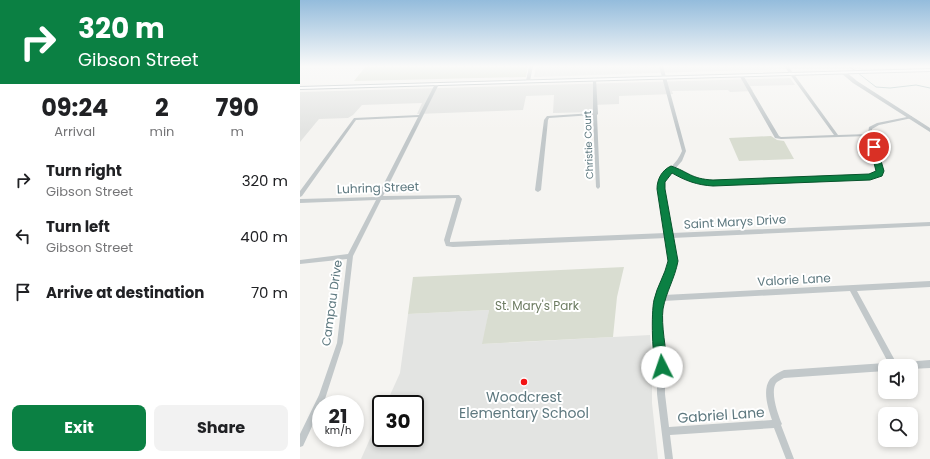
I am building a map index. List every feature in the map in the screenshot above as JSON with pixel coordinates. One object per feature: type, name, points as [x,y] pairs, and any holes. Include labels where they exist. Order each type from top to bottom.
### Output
[{"type":"main road","points":[[300,88],[320,87]]},
{"type":"street","name":"Campau Drive","points":[[300,443],[322,396],[340,343],[350,256],[435,87]]},
{"type":"street","name":"Christie Court","points":[[594,87],[598,187]]},
{"type":"street","points":[[667,87],[684,151],[681,159],[661,182],[673,261],[671,271],[660,298],[657,320],[661,354],[661,394],[669,459]]},
{"type":"street","points":[[748,87],[777,137],[870,135]]},
{"type":"street","points":[[802,87],[837,136]]},
{"type":"street","points":[[864,87],[930,130]]},
{"type":"street","points":[[538,190],[546,120],[548,117],[596,114]]},
{"type":"street","points":[[300,195],[355,119],[421,116]]},
{"type":"street","points":[[671,169],[687,178],[700,182],[713,183],[870,177],[879,174],[880,171],[870,135],[872,126],[911,117]]},
{"type":"street","name":"Luhring Street","points":[[300,201],[457,196],[459,199],[447,240]]},
{"type":"street","name":"Saint Marys Drive","points":[[447,240],[448,244],[459,245],[930,224]]},
{"type":"street","points":[[300,262],[350,256]]},
{"type":"street","name":"Valorie Lane","points":[[660,298],[930,284]]},
{"type":"street","points":[[852,288],[890,359]]},
{"type":"street","points":[[918,365],[930,364]]},
{"type":"street","points":[[790,459],[778,424],[770,392],[772,384],[777,377],[784,374],[878,367]]},
{"type":"street","name":"Gabriel Lane","points":[[665,431],[778,424]]},
{"type":"shaded area","points":[[460,87],[751,87],[753,91],[672,91],[673,94],[619,96],[619,104],[593,105],[593,111],[591,112],[553,113],[554,95],[526,96],[523,110],[417,114],[422,103],[362,105],[353,115],[348,118],[319,119],[300,142],[300,92]]},
{"type":"shaded area","name":"Woodcrest Elementary School","points":[[489,310],[483,344],[650,335],[652,353],[652,403],[658,459],[361,459],[372,434],[372,447],[424,447],[424,395],[390,395],[400,373],[408,314]]},
{"type":"green space","points":[[771,136],[777,140],[784,141],[794,159],[739,161],[729,138]]},
{"type":"green space","name":"St. Mary's Park","points":[[624,267],[617,297],[613,337],[482,344],[489,310],[408,314],[413,277]]},
{"type":"waterway","points":[[882,87],[895,87]]},
{"type":"place","name":"Woodcrest Elementary School","points":[[524,382]]},
{"type":"route","points":[[662,367],[657,311],[673,261],[661,189],[661,182],[664,176],[671,169],[687,178],[700,182],[713,183],[870,177],[876,176],[880,171],[874,147]]}]
